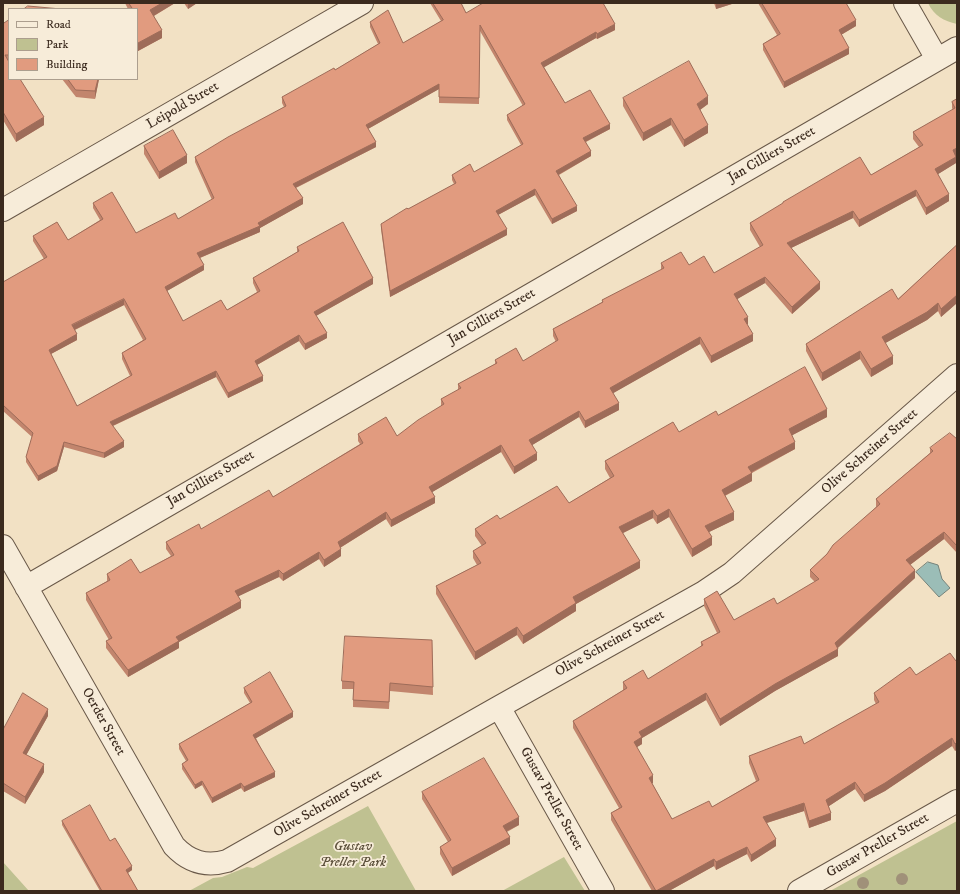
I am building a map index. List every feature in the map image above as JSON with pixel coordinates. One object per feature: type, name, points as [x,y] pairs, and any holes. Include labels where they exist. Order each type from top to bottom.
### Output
[{"type":"street","name":"Leipold Street","points":[[3,210],[362,3]]},
{"type":"street","points":[[905,3],[937,59]]},
{"type":"street","name":"Jan Cilliers Street","points":[[26,587],[957,48]]},
{"type":"street","name":"Olive Schreiner Street","points":[[227,861],[704,592],[732,573],[957,376]]},
{"type":"street","name":"Oerder Street","points":[[3,546],[174,846],[181,854],[190,860],[200,863],[209,864],[227,861]]},
{"type":"street","name":"Gustav Preller Street","points":[[499,707],[603,891]]},
{"type":"street","name":"Gustav Preller Street","points":[[799,891],[957,801]]},
{"type":"green space","points":[[928,3],[957,3],[957,24],[936,15]]},
{"type":"green space","name":"Gustav Preller Park","points":[[368,806],[416,891],[189,891],[213,878],[222,877],[247,867],[253,868]]},
{"type":"green space","points":[[957,821],[957,891],[830,891]]},
{"type":"green space","points":[[564,857],[585,891],[502,891]]},
{"type":"green space","points":[[3,862],[29,891],[3,891]]},
{"type":"water","points":[[928,562],[938,565],[942,579],[950,588],[939,597],[916,572]]},
{"type":"building","points":[[129,3],[162,3],[150,10],[162,30],[138,43],[138,8],[132,8]]},
{"type":"building","points":[[433,3],[461,3],[466,13],[483,3],[603,3],[615,24],[597,34],[596,32],[541,63],[565,103],[590,90],[610,124],[583,138],[591,151],[556,171],[577,206],[552,219],[535,189],[496,211],[507,229],[390,291],[381,224],[407,208],[408,209],[456,183],[452,175],[470,164],[474,172],[523,144],[507,115],[525,104],[480,25],[479,98],[439,97],[439,84],[366,125],[376,142],[293,184],[303,198],[258,223],[260,226],[197,253],[204,265],[165,287],[183,321],[221,300],[227,310],[260,291],[253,278],[299,251],[297,247],[343,222],[373,278],[314,312],[327,333],[305,344],[299,335],[255,361],[263,376],[228,393],[216,371],[110,422],[124,441],[104,453],[64,442],[57,466],[38,476],[26,457],[33,433],[3,405],[3,282],[47,257],[33,236],[57,222],[68,240],[103,219],[93,203],[112,192],[136,233],[175,213],[178,219],[214,198],[195,157],[228,137],[286,106],[282,97],[334,68],[335,70],[380,43],[370,22],[388,10],[403,43],[443,20]],"holes":[[[124,299],[146,339],[122,353],[132,375],[77,406],[49,350],[77,334],[72,325]]]},
{"type":"building","points":[[762,3],[846,3],[856,20],[839,30],[849,48],[784,82],[763,44],[780,34]]},
{"type":"building","points":[[28,6],[50,8],[25,8]]},
{"type":"building","points":[[8,21],[8,55],[5,55],[8,60],[8,80],[21,80],[44,117],[16,134],[3,112],[3,24]]},
{"type":"building","points":[[689,61],[708,96],[697,104],[708,125],[684,140],[671,118],[643,133],[623,98]]},
{"type":"building","points":[[69,80],[98,80],[95,91],[76,90]]},
{"type":"building","points":[[957,99],[957,148],[953,150],[956,157],[935,169],[949,194],[926,208],[916,190],[859,220],[853,211],[787,243],[820,282],[792,307],[765,277],[734,294],[748,317],[744,319],[753,334],[711,356],[700,337],[610,388],[619,403],[585,421],[579,411],[529,440],[537,453],[514,467],[501,445],[429,487],[435,497],[391,520],[386,512],[338,542],[341,549],[324,560],[319,552],[283,574],[279,570],[235,591],[241,601],[176,637],[179,641],[128,670],[106,641],[112,638],[86,593],[110,580],[107,574],[131,559],[140,573],[174,555],[166,542],[199,524],[201,529],[269,490],[273,497],[363,443],[358,434],[386,417],[397,436],[418,420],[444,404],[441,399],[461,388],[458,384],[497,363],[495,360],[516,348],[523,361],[558,340],[553,329],[603,302],[602,300],[664,268],[661,263],[681,252],[689,265],[704,256],[714,273],[763,245],[750,223],[860,157],[871,175],[923,145],[913,132],[955,108],[952,102]]},
{"type":"building","points":[[173,130],[187,155],[159,172],[144,146]]},
{"type":"building","points":[[957,245],[957,295],[941,309],[938,303],[927,312],[882,337],[893,356],[871,369],[860,351],[822,373],[806,344],[892,289],[898,299]]},
{"type":"building","points":[[805,367],[827,409],[789,429],[795,442],[748,467],[752,473],[722,490],[734,512],[705,526],[712,537],[692,549],[669,509],[657,516],[653,510],[619,527],[640,561],[573,597],[576,603],[523,636],[517,627],[475,652],[436,586],[481,563],[473,551],[486,543],[475,529],[497,515],[500,519],[557,486],[569,503],[614,476],[605,461],[673,422],[679,432],[716,411],[718,415]]},
{"type":"building","points":[[950,433],[957,439],[957,546],[944,532],[906,560],[915,570],[835,643],[838,649],[775,684],[720,719],[706,693],[639,732],[642,737],[634,742],[653,775],[649,778],[672,819],[709,801],[712,807],[759,780],[749,756],[801,736],[804,744],[879,702],[874,693],[910,667],[916,675],[950,653],[956,661],[957,660],[957,742],[955,744],[952,738],[885,783],[864,795],[855,782],[826,800],[831,813],[809,821],[804,803],[763,817],[776,839],[751,855],[747,847],[716,862],[714,859],[656,891],[611,813],[622,807],[573,721],[627,688],[623,682],[643,670],[648,679],[703,645],[701,642],[720,632],[704,599],[717,591],[734,620],[774,598],[777,604],[819,579],[810,570],[827,554],[833,545],[880,504],[876,499],[933,451],[930,448]]},
{"type":"building","points":[[345,636],[432,640],[433,687],[390,683],[389,702],[353,700],[354,682],[342,681]]},
{"type":"building","points":[[270,672],[293,712],[253,735],[275,772],[244,787],[241,783],[212,798],[202,781],[195,785],[182,764],[188,760],[179,744],[252,702],[244,688]]},
{"type":"building","points":[[23,693],[48,709],[23,753],[44,764],[25,797],[3,783],[3,730]]},
{"type":"building","points":[[484,758],[519,817],[503,826],[510,837],[452,868],[440,847],[451,840],[422,792]]},
{"type":"building","points":[[90,805],[110,841],[115,838],[132,866],[126,870],[138,891],[102,891],[62,821]]}]
